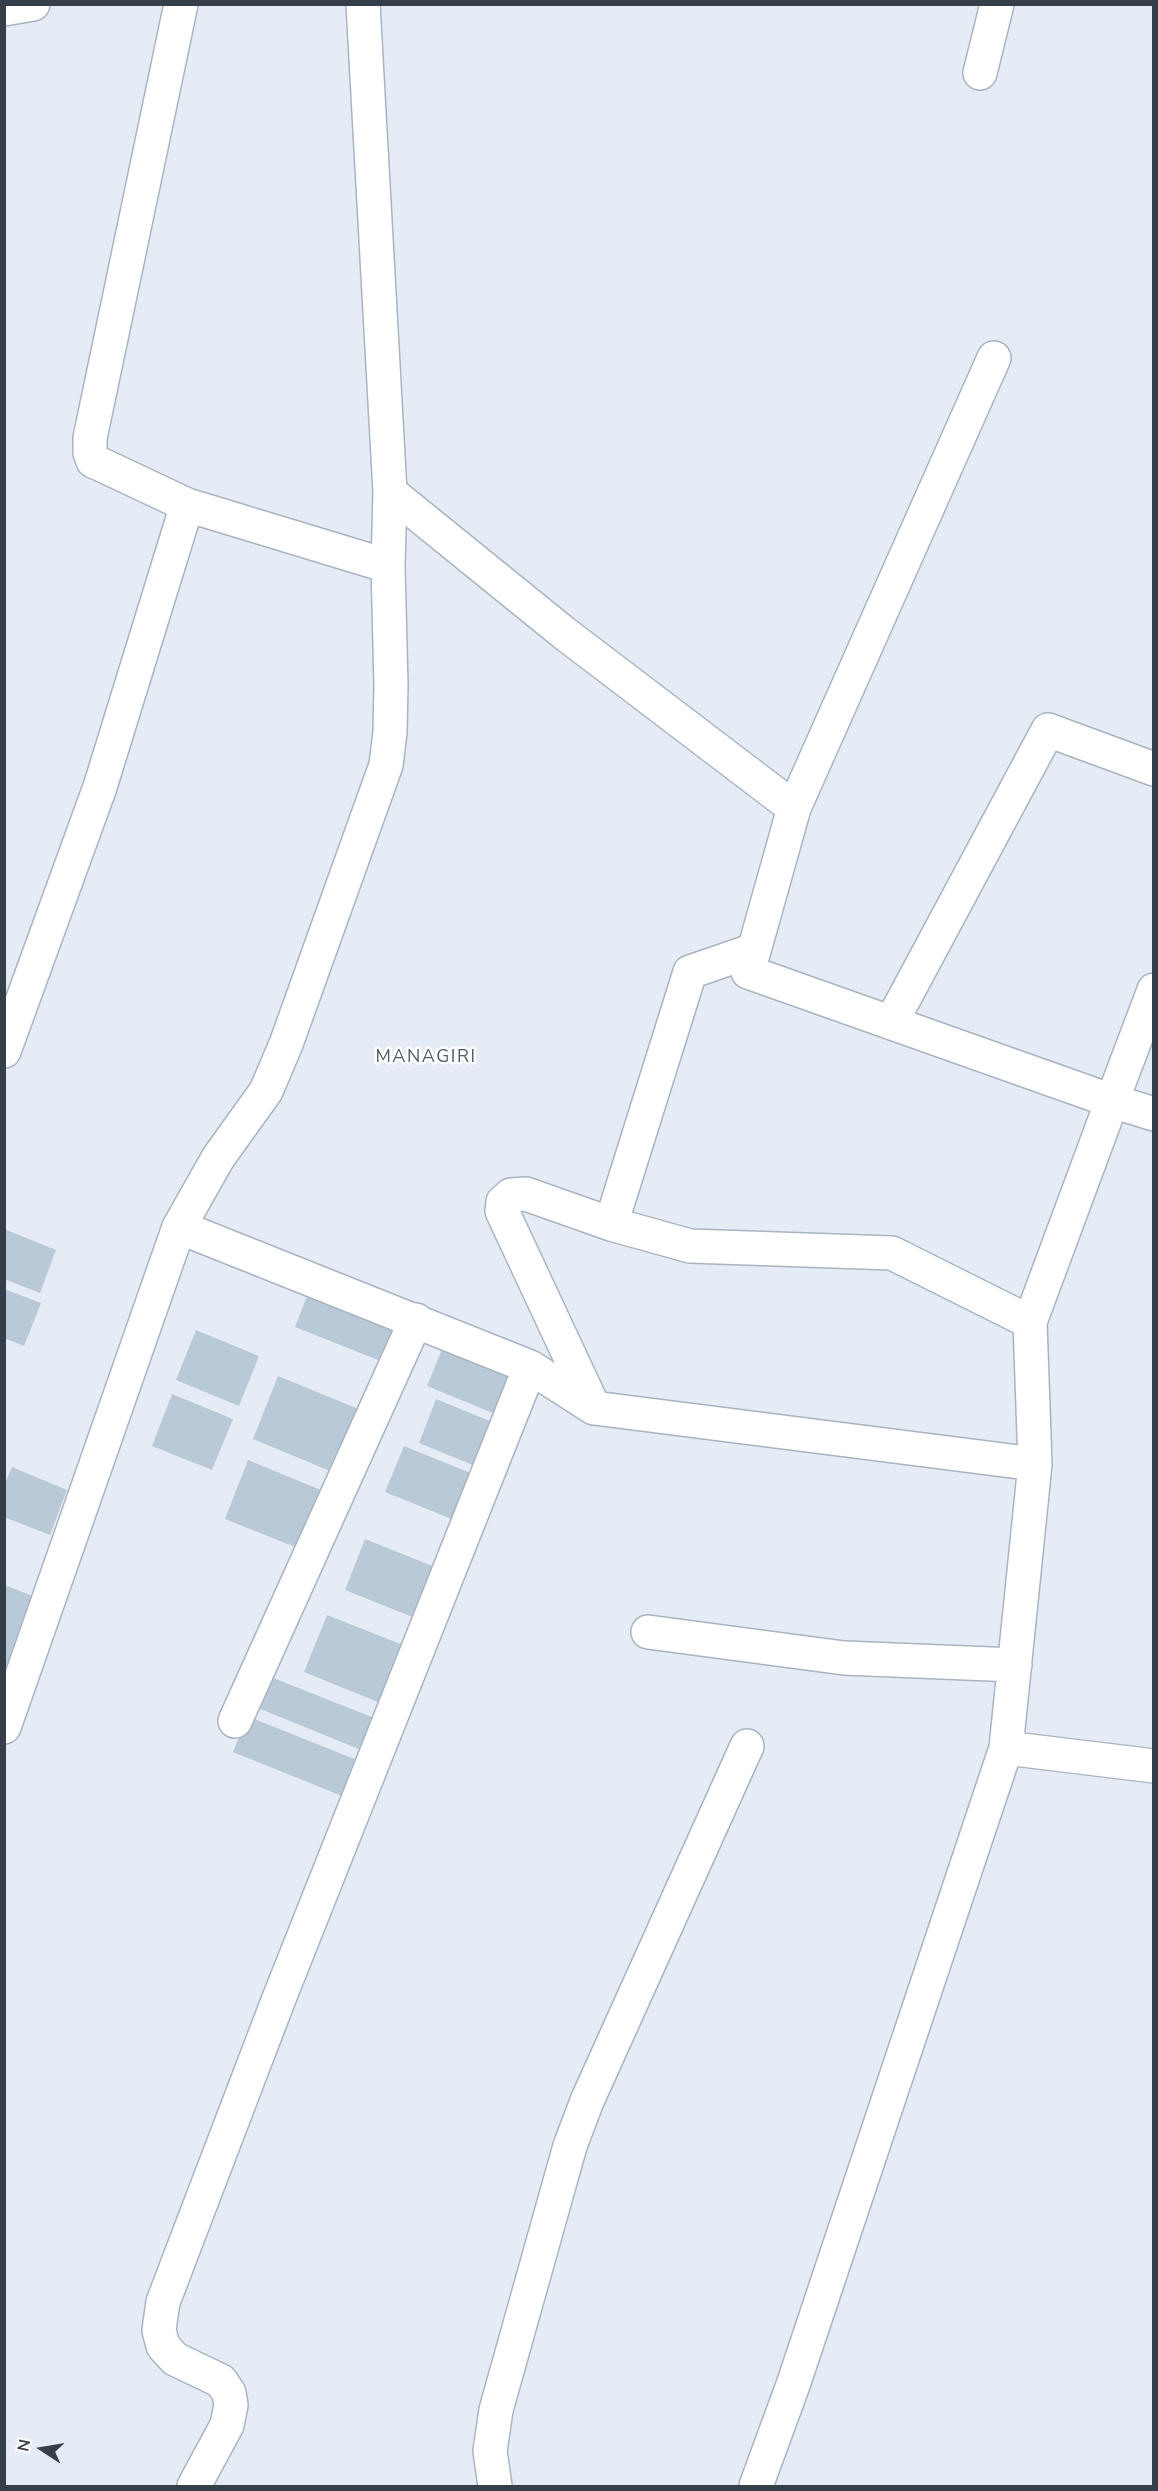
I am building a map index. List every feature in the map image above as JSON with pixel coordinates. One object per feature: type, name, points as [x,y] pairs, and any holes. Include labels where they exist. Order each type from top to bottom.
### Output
[{"type":"street","points":[[4,9],[33,4]]},
{"type":"street","points":[[181,4],[90,438],[90,453],[93,461],[187,505],[388,566]]},
{"type":"street","points":[[4,1727],[179,1227],[218,1158],[266,1091],[286,1044],[386,765],[390,732],[391,685],[388,566],[390,492],[363,4]]},
{"type":"street","points":[[980,73],[997,4]]},
{"type":"street","points":[[994,358],[794,808],[748,972],[1154,1114]]},
{"type":"street","points":[[390,492],[564,633],[794,808]]},
{"type":"street","points":[[4,1051],[100,787],[187,505]]},
{"type":"street","points":[[891,1023],[1048,730],[1154,769]]},
{"type":"street","points":[[611,1224],[690,972],[754,950]]},
{"type":"street","points":[[756,2487],[793,2385],[1006,1748],[1035,1464],[1030,1322],[1154,990]]},
{"type":"street","points":[[594,1408],[502,1211],[503,1202],[511,1194],[526,1194],[611,1224],[690,1246],[892,1253],[1030,1322]]},
{"type":"street","points":[[179,1227],[530,1366],[594,1408],[1035,1464]]},
{"type":"street","points":[[235,1721],[416,1320]]},
{"type":"street","points":[[194,2487],[227,2425],[231,2404],[230,2393],[221,2381],[175,2359],[163,2346],[159,2330],[163,2302],[283,1990],[530,1366]]},
{"type":"street","points":[[648,1632],[844,1658],[1015,1665]]},
{"type":"street","points":[[495,2487],[490,2451],[496,2410],[570,2146],[587,2101],[747,1746]]},
{"type":"street","points":[[1006,1748],[1154,1766]]},
{"type":"building","points":[[4,1229],[56,1250],[40,1293],[4,1279]]},
{"type":"building","points":[[4,1289],[41,1303],[24,1346],[4,1338]]},
{"type":"building","points":[[307,1296],[400,1333],[388,1364],[295,1327]]},
{"type":"building","points":[[196,1330],[259,1356],[239,1406],[176,1380]]},
{"type":"building","points":[[446,1339],[524,1371],[505,1418],[427,1386]]},
{"type":"building","points":[[278,1376],[361,1410],[335,1473],[253,1439]]},
{"type":"building","points":[[172,1394],[233,1419],[212,1470],[152,1446]]},
{"type":"building","points":[[436,1399],[497,1424],[480,1468],[419,1443]]},
{"type":"building","points":[[404,1446],[473,1474],[454,1520],[385,1492]]},
{"type":"building","points":[[248,1460],[328,1493],[305,1551],[225,1519]]},
{"type":"building","points":[[12,1467],[67,1490],[50,1535],[4,1517],[4,1485]]},
{"type":"building","points":[[365,1539],[445,1571],[425,1622],[345,1590]]},
{"type":"building","points":[[5,1585],[35,1597],[5,1673]]},
{"type":"building","points":[[327,1615],[413,1649],[390,1707],[304,1672]]},
{"type":"building","points":[[266,1675],[374,1718],[361,1750],[253,1706]]},
{"type":"building","points":[[247,1716],[357,1760],[342,1796],[233,1752]]},
{"type":"district","name":"MANAGIRI","points":[[426,1058]]}]
